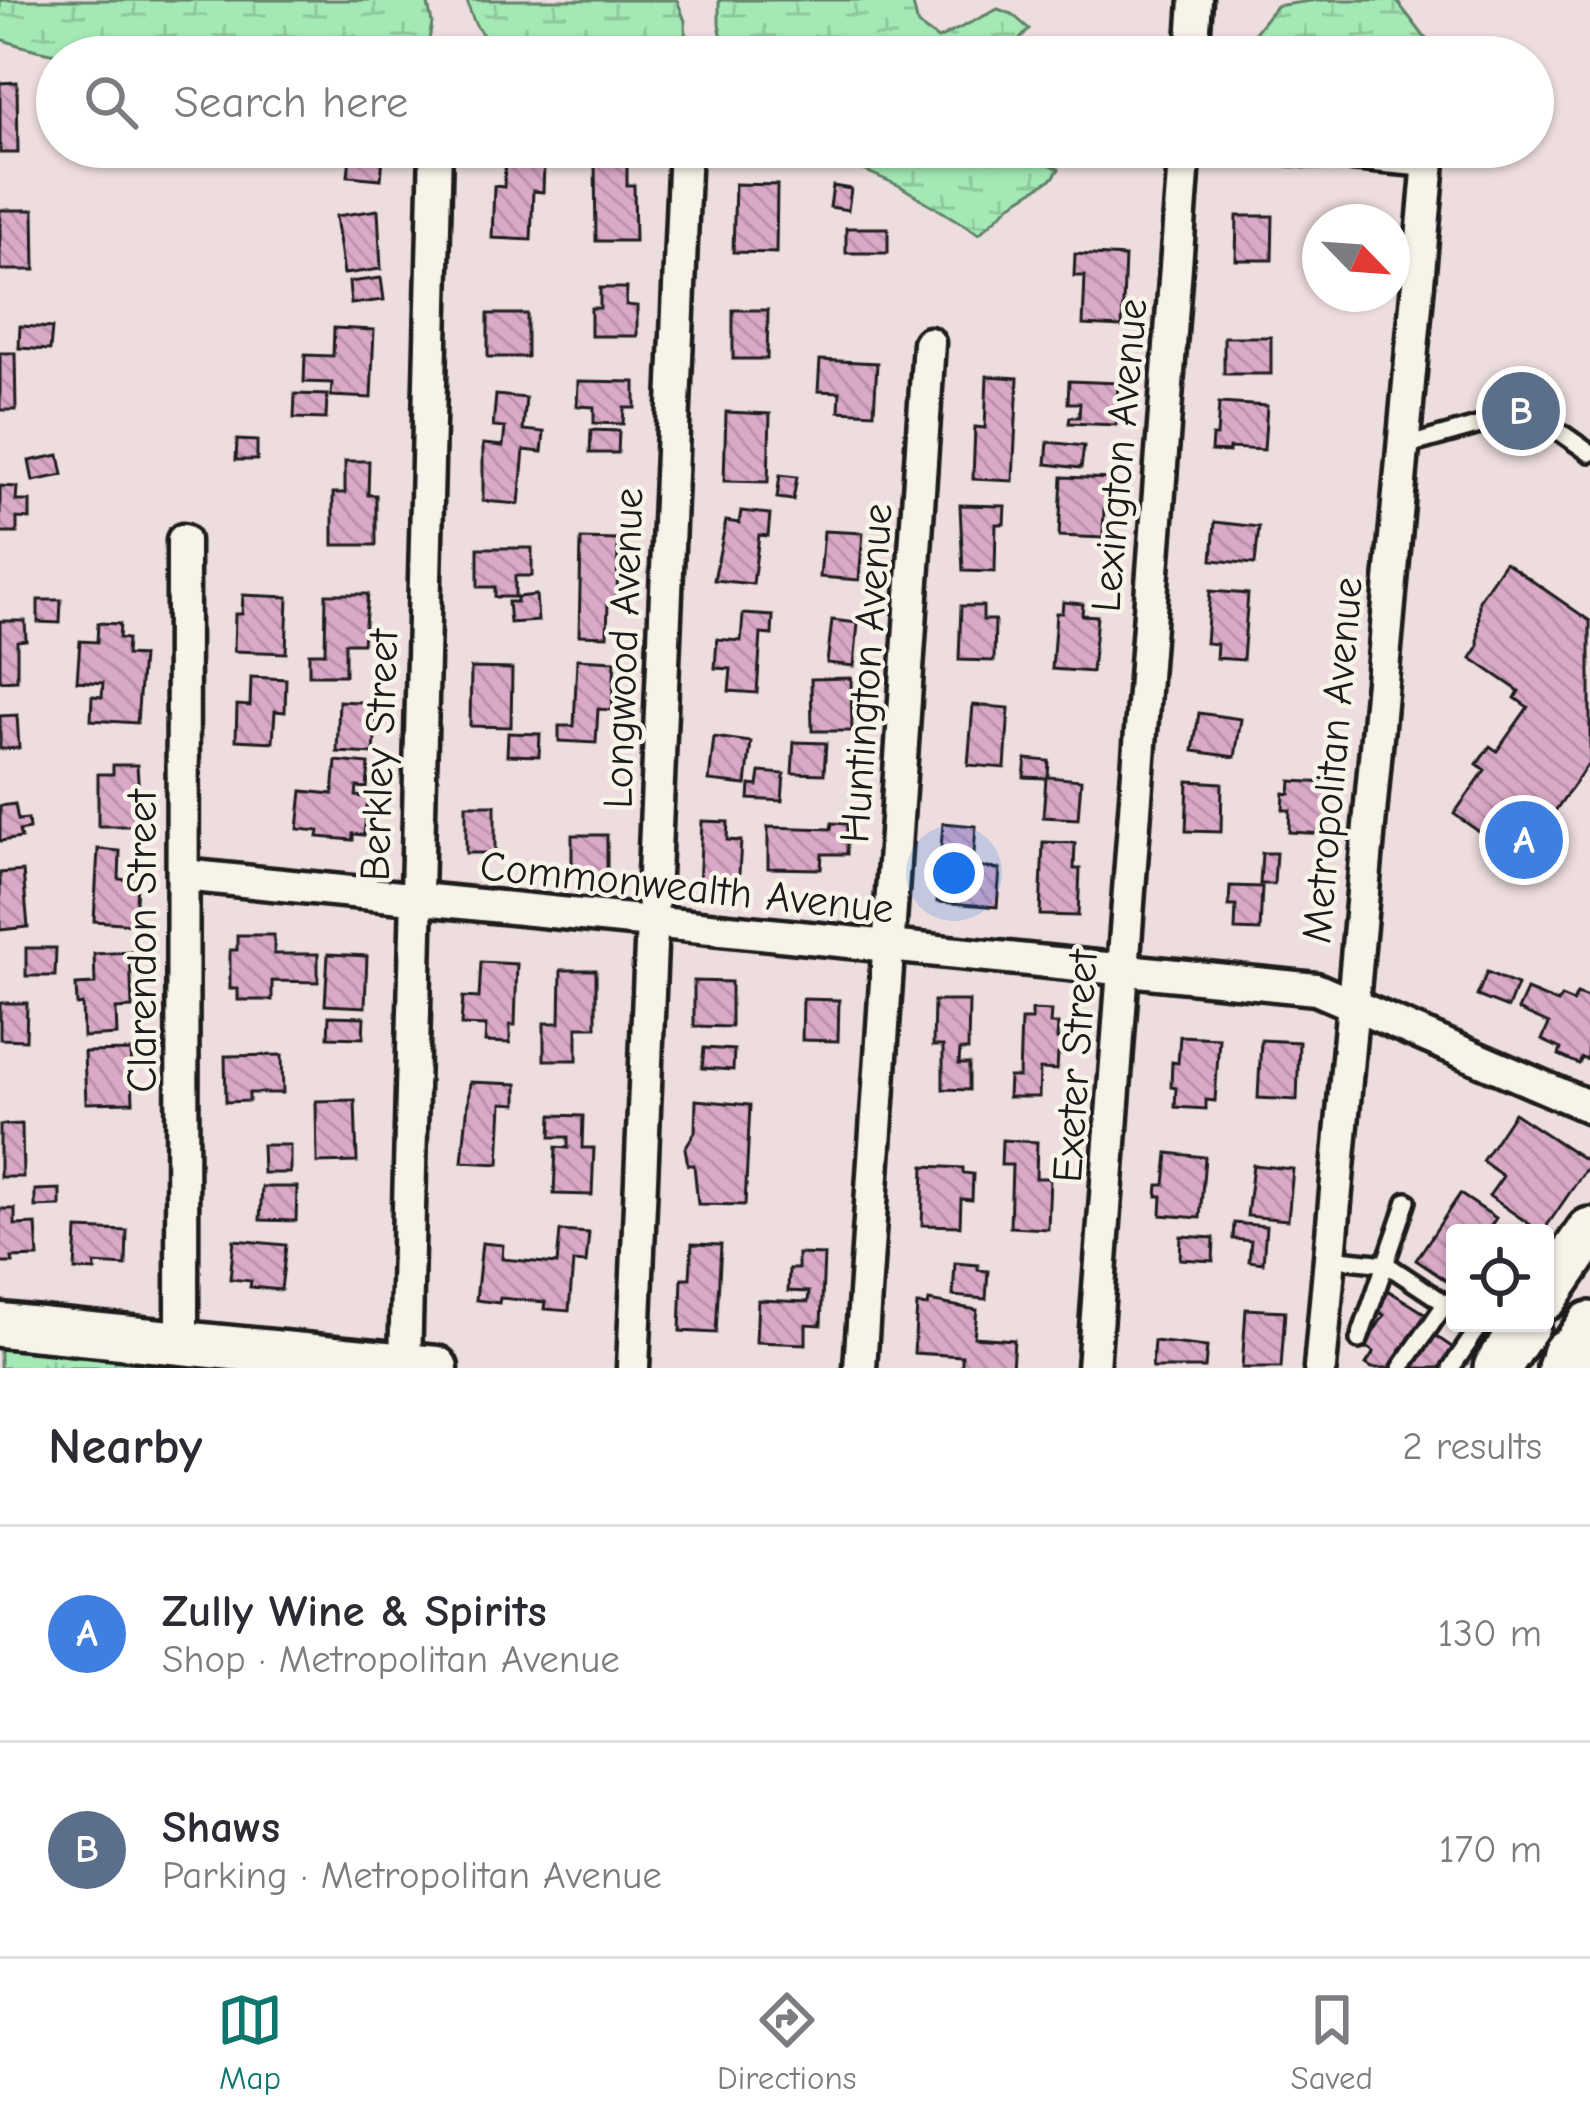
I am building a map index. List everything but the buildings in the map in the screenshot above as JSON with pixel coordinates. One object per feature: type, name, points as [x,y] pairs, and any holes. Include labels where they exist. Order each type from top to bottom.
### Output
[{"type":"main road","points":[[1554,1283],[1590,1231]]},
{"type":"main road","points":[[0,1324],[420,1366]]},
{"type":"street","points":[[1193,36],[1196,0]]},
{"type":"street","name":"Berkley Street","points":[[420,1366],[417,900],[435,168]]},
{"type":"street","name":"Longwood Avenue","points":[[633,1368],[685,168]]},
{"type":"street","name":"Lexington Avenue","points":[[1136,770],[1183,168]]},
{"type":"street","name":"Metropolitan Avenue","points":[[1320,1368],[1428,168]]},
{"type":"street","name":"Huntington Avenue","points":[[860,1368],[929,344]]},
{"type":"street","name":"Clarendon Street","points":[[182,1342],[183,540]]},
{"type":"street","name":"Exeter Street","points":[[1093,1368],[1136,770]]},
{"type":"street","name":"Commonwealth Avenue","points":[[183,875],[1316,989],[1590,1107]]},
{"type":"lane","points":[[1402,446],[1530,411],[1590,453]]},
{"type":"lane","points":[[1359,1340],[1407,1201]]},
{"type":"lane","points":[[1330,1258],[1386,1264],[1446,1303]]},
{"type":"lane","points":[[1401,1368],[1446,1311]]},
{"type":"lane","points":[[1451,1368],[1531,1345]]},
{"type":"green space","points":[[0,0],[427,0],[432,23],[430,36],[36,36],[36,49],[0,39]]},
{"type":"green space","points":[[467,0],[677,0],[685,36],[484,36]]},
{"type":"green space","points":[[719,0],[912,0],[918,25],[934,36],[722,36]]},
{"type":"green space","points":[[1317,0],[1396,0],[1424,36],[1252,36],[1276,6]]},
{"type":"green space","points":[[998,9],[1029,29],[1023,36],[944,36]]},
{"type":"green space","points":[[859,168],[1059,169],[979,234],[900,186]]},
{"type":"green space","points":[[0,1343],[255,1368],[0,1368]]},
{"type":"place","name":"Shaws","points":[[1521,411]]},
{"type":"place","name":"Zully Wine & Spirits","points":[[1524,840]]}]
